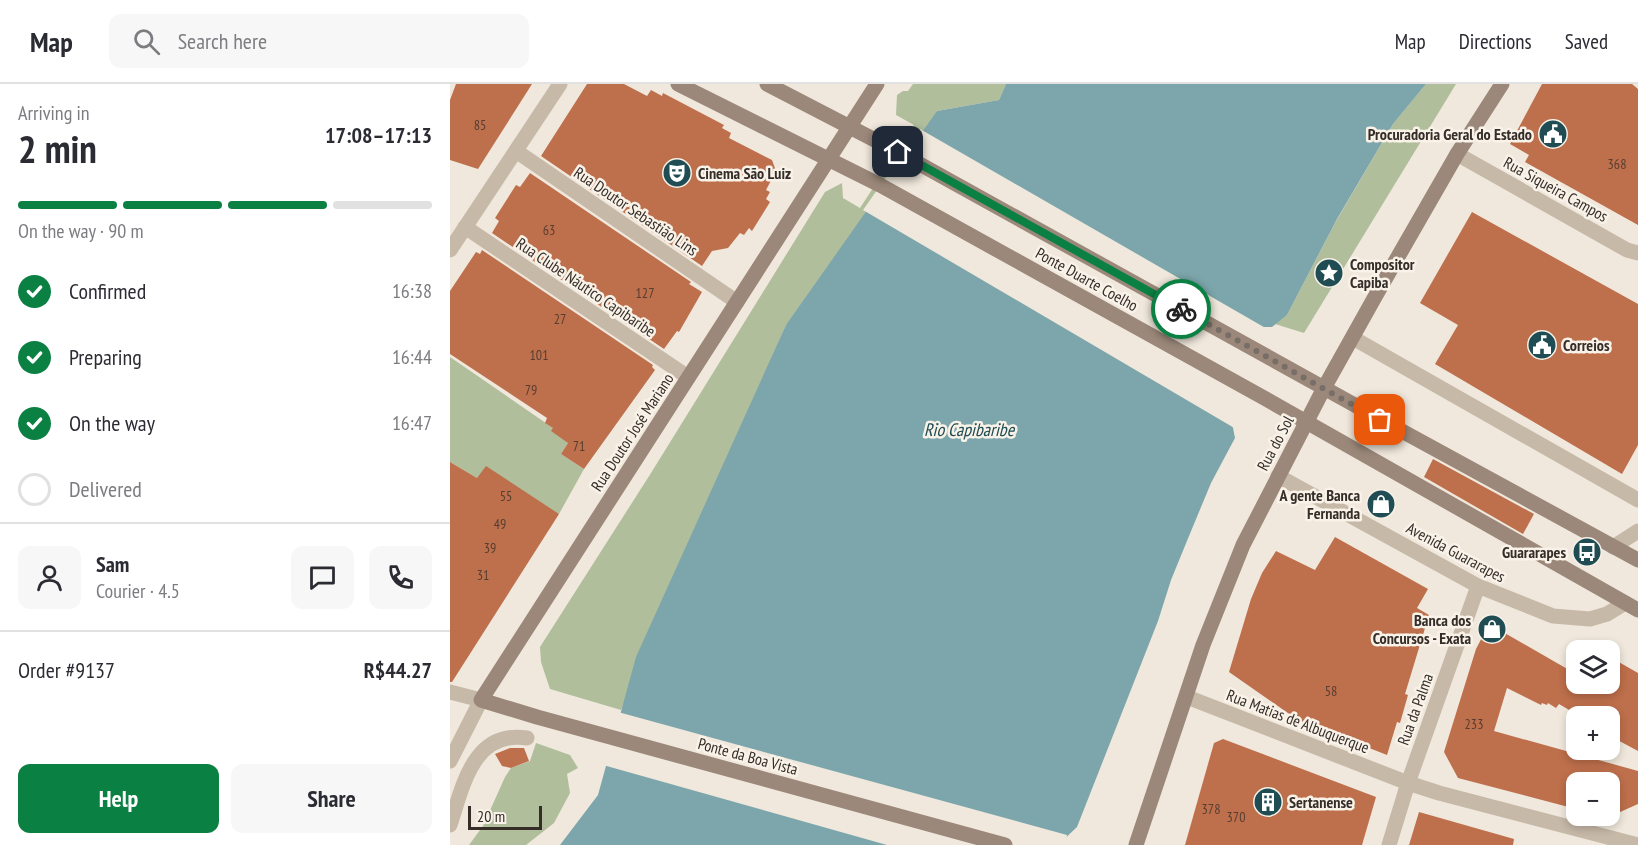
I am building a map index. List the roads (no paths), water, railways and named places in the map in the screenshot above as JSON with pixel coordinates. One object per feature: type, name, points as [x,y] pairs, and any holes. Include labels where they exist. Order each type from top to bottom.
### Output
[{"type":"main road","name":"Ponte Duarte Coelho","points":[[678,84],[880,185],[1307,423]]},
{"type":"main road","name":"Ponte Duarte Coelho","points":[[766,84],[898,152],[1324,388]]},
{"type":"main road","name":"Rua Doutor José Mariano","points":[[481,700],[877,84]]},
{"type":"main road","name":"Rua do Sol","points":[[1136,845],[1203,645],[1243,544],[1324,388],[1457,154],[1502,84]]},
{"type":"main road","points":[[1324,388],[1638,560]]},
{"type":"main road","name":"Avenida Guararapes","points":[[1307,423],[1632,606]]},
{"type":"main road","name":"Ponte da Boa Vista","points":[[481,700],[1005,845]]},
{"type":"street","points":[[450,249],[560,84]]},
{"type":"street","name":"Rua Doutor Sebastião Lins","points":[[516,150],[737,302]]},
{"type":"street","name":"Rua Siqueira Campos","points":[[1457,154],[1627,250],[1638,253]]},
{"type":"street","name":"Rua Clube Náutico Capibaribe","points":[[465,227],[688,378]]},
{"type":"street","points":[[1353,338],[1638,500]]},
{"type":"street","name":"Avenida Guararapes","points":[[1278,476],[1478,586],[1553,616],[1590,619],[1632,606]]},
{"type":"street","points":[[1613,547],[1638,531]]},
{"type":"street","name":"Rua da Palma","points":[[1389,845],[1407,783],[1478,586]]},
{"type":"street","points":[[450,692],[481,700]]},
{"type":"street","name":"Rua Matias de Albuquerque","points":[[1187,697],[1407,783],[1638,845]]},
{"type":"street","name":"Rua Doutor José Mariano","points":[[450,761],[481,700]]},
{"type":"street","points":[[450,825],[468,769],[484,748],[504,738],[516,736],[527,738]]},
{"type":"water","name":"Rio Capibaribe","points":[[1006,84],[1426,84],[1393,124],[1337,219],[1287,315],[1272,327],[1263,327],[1232,423],[1235,438],[1211,483],[1171,580],[1158,621],[1077,827],[1058,845],[560,845],[598,795],[636,657],[786,325],[937,111],[999,100]]},
{"type":"place","name":"Procuradoria Geral do Estado","points":[[1553,134]]},
{"type":"place","name":"Cinema São Luiz","points":[[677,173]]},
{"type":"place","name":"Compositor Capiba","points":[[1329,273]]},
{"type":"place","name":"Correios","points":[[1542,345]]},
{"type":"place","name":"A gente Banca Fernanda","points":[[1381,504]]},
{"type":"place","name":"Guararapes","points":[[1587,552]]},
{"type":"place","name":"Banca dos Concursos - Exata","points":[[1492,629]]},
{"type":"place","name":"Sertanense","points":[[1268,802]]}]
